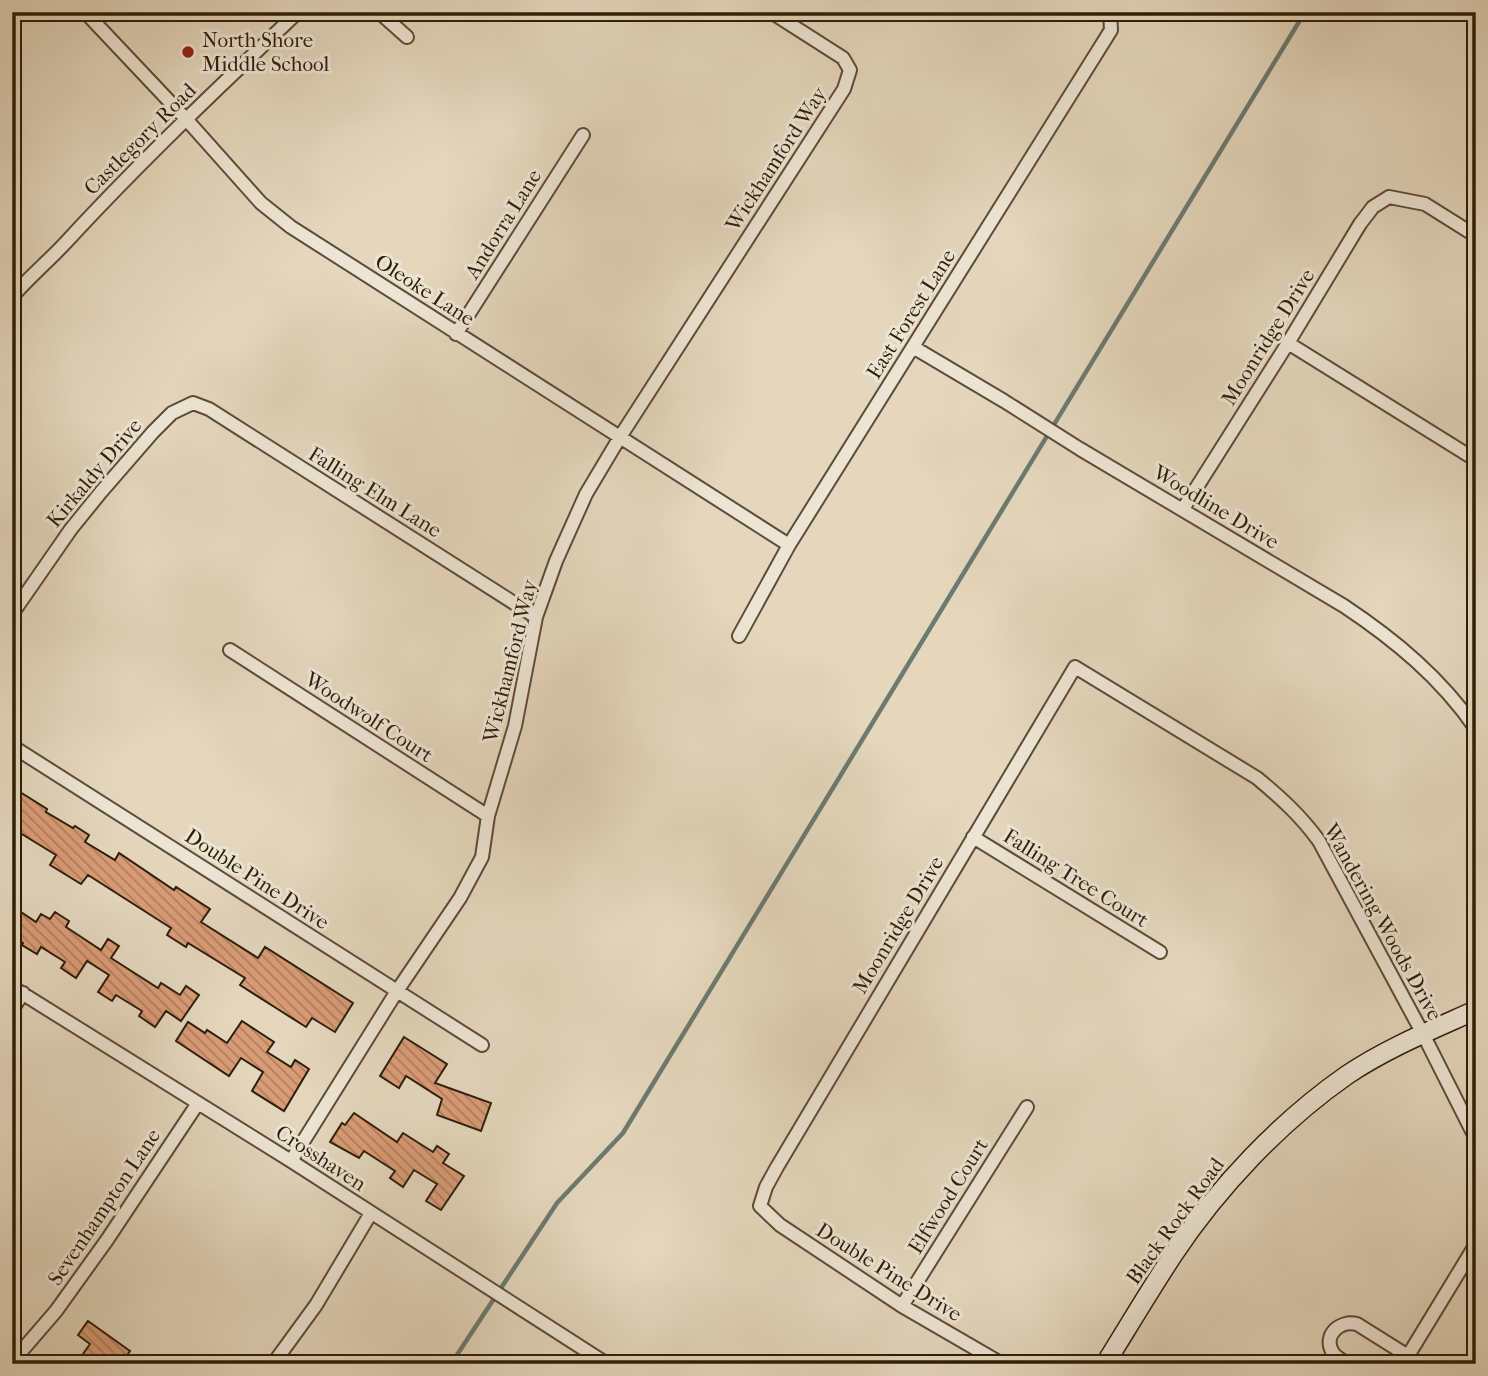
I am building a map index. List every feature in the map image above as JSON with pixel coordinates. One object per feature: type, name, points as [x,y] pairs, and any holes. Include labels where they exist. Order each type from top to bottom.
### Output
[{"type":"street","name":"Oleoke Lane","points":[[85,12],[261,203],[290,227],[789,545]]},
{"type":"street","name":"Castlegory Road","points":[[12,297],[186,119],[298,12]]},
{"type":"street","points":[[379,12],[407,37]]},
{"type":"street","name":"Wickhamford Way","points":[[290,1161],[397,991],[460,898],[482,857],[488,816],[516,726],[536,617],[555,561],[586,494],[844,89],[850,70],[843,58],[771,12]]},
{"type":"street","name":"East Forest Lane","points":[[739,636],[789,545],[1111,30],[1110,12]]},
{"type":"street","name":"Andorra Lane","points":[[456,334],[583,135]]},
{"type":"street","name":"Moonridge Drive","points":[[1183,509],[1360,223],[1373,207],[1389,197],[1425,204],[1476,236]]},
{"type":"street","points":[[1288,343],[1476,460]]},
{"type":"street","name":"Woodline Drive","points":[[913,347],[1344,606],[1414,658],[1443,687],[1476,729]]},
{"type":"street","name":"Kirkaldy Drive","points":[[12,614],[71,529],[101,492],[172,413],[192,403]]},
{"type":"street","name":"Falling Elm Lane","points":[[192,403],[209,409],[536,617]]},
{"type":"street","name":"Woodwolf Court","points":[[230,650],[488,816]]},
{"type":"street","name":"Moonridge Drive","points":[[760,1206],[777,1167],[1075,667]]},
{"type":"street","name":"Wandering Woods Drive","points":[[1075,667],[1257,778],[1297,813],[1319,841],[1476,1139]]},
{"type":"street","name":"Double Pine Drive","points":[[12,746],[482,1045]]},
{"type":"street","name":"Falling Tree Court","points":[[972,837],[1160,952]]},
{"type":"street","points":[[12,1010],[18,990]]},
{"type":"street","name":"Crosshaven","points":[[18,990],[607,1364]]},
{"type":"street","name":"Black Rock Road","points":[[1105,1364],[1174,1254],[1208,1208],[1246,1164],[1287,1124],[1328,1089],[1368,1062],[1476,1010]]},
{"type":"street","name":"Sevenhampton Lane","points":[[12,1362],[56,1311],[107,1240],[198,1103]]},
{"type":"street","name":"Elfwood Court","points":[[902,1306],[1027,1107]]},
{"type":"street","name":"Double Pine Drive","points":[[760,1206],[780,1225],[902,1306],[1002,1364]]},
{"type":"street","points":[[273,1364],[316,1305],[371,1213]]},
{"type":"street","points":[[1348,1364],[1333,1353],[1330,1339],[1337,1327],[1350,1322],[1357,1324],[1405,1360],[1476,1244]]},
{"type":"building","points":[[12,787],[47,809],[46,812],[89,835],[85,842],[115,860],[119,853],[174,890],[176,887],[210,909],[201,922],[258,958],[265,947],[353,1003],[335,1032],[312,1018],[306,1027],[276,1008],[240,985],[245,978],[188,943],[186,947],[167,935],[171,928],[88,875],[81,884],[50,865],[56,855],[12,828]]},
{"type":"building","points":[[12,906],[36,922],[41,914],[50,919],[55,912],[69,921],[66,927],[101,950],[108,939],[119,946],[111,958],[158,988],[161,983],[180,995],[186,986],[199,995],[181,1021],[166,1011],[155,1027],[139,1016],[142,1011],[116,995],[112,1001],[98,992],[109,975],[87,961],[76,978],[61,968],[65,962],[41,947],[37,954],[22,945],[23,943],[12,936]]},
{"type":"building","points":[[242,1021],[274,1042],[267,1052],[291,1067],[295,1060],[309,1069],[284,1111],[252,1091],[263,1072],[241,1058],[229,1076],[176,1041],[188,1022],[227,1043]]},
{"type":"building","points":[[404,1037],[447,1064],[435,1083],[491,1103],[481,1131],[437,1115],[442,1099],[406,1076],[399,1088],[380,1076]]},
{"type":"building","points":[[354,1113],[397,1142],[403,1133],[433,1152],[437,1146],[449,1154],[443,1163],[464,1176],[441,1210],[426,1201],[437,1184],[414,1170],[403,1187],[390,1178],[395,1171],[364,1151],[359,1158],[330,1142],[342,1123],[345,1125]]},
{"type":"building","points":[[88,1321],[130,1351],[121,1364],[113,1359],[110,1364],[76,1364],[90,1344],[78,1335]]},
{"type":"waterway","points":[[451,1364],[557,1203],[623,1133],[1305,12]]},
{"type":"place","name":"North Shore Middle School","points":[[188,52]]}]
